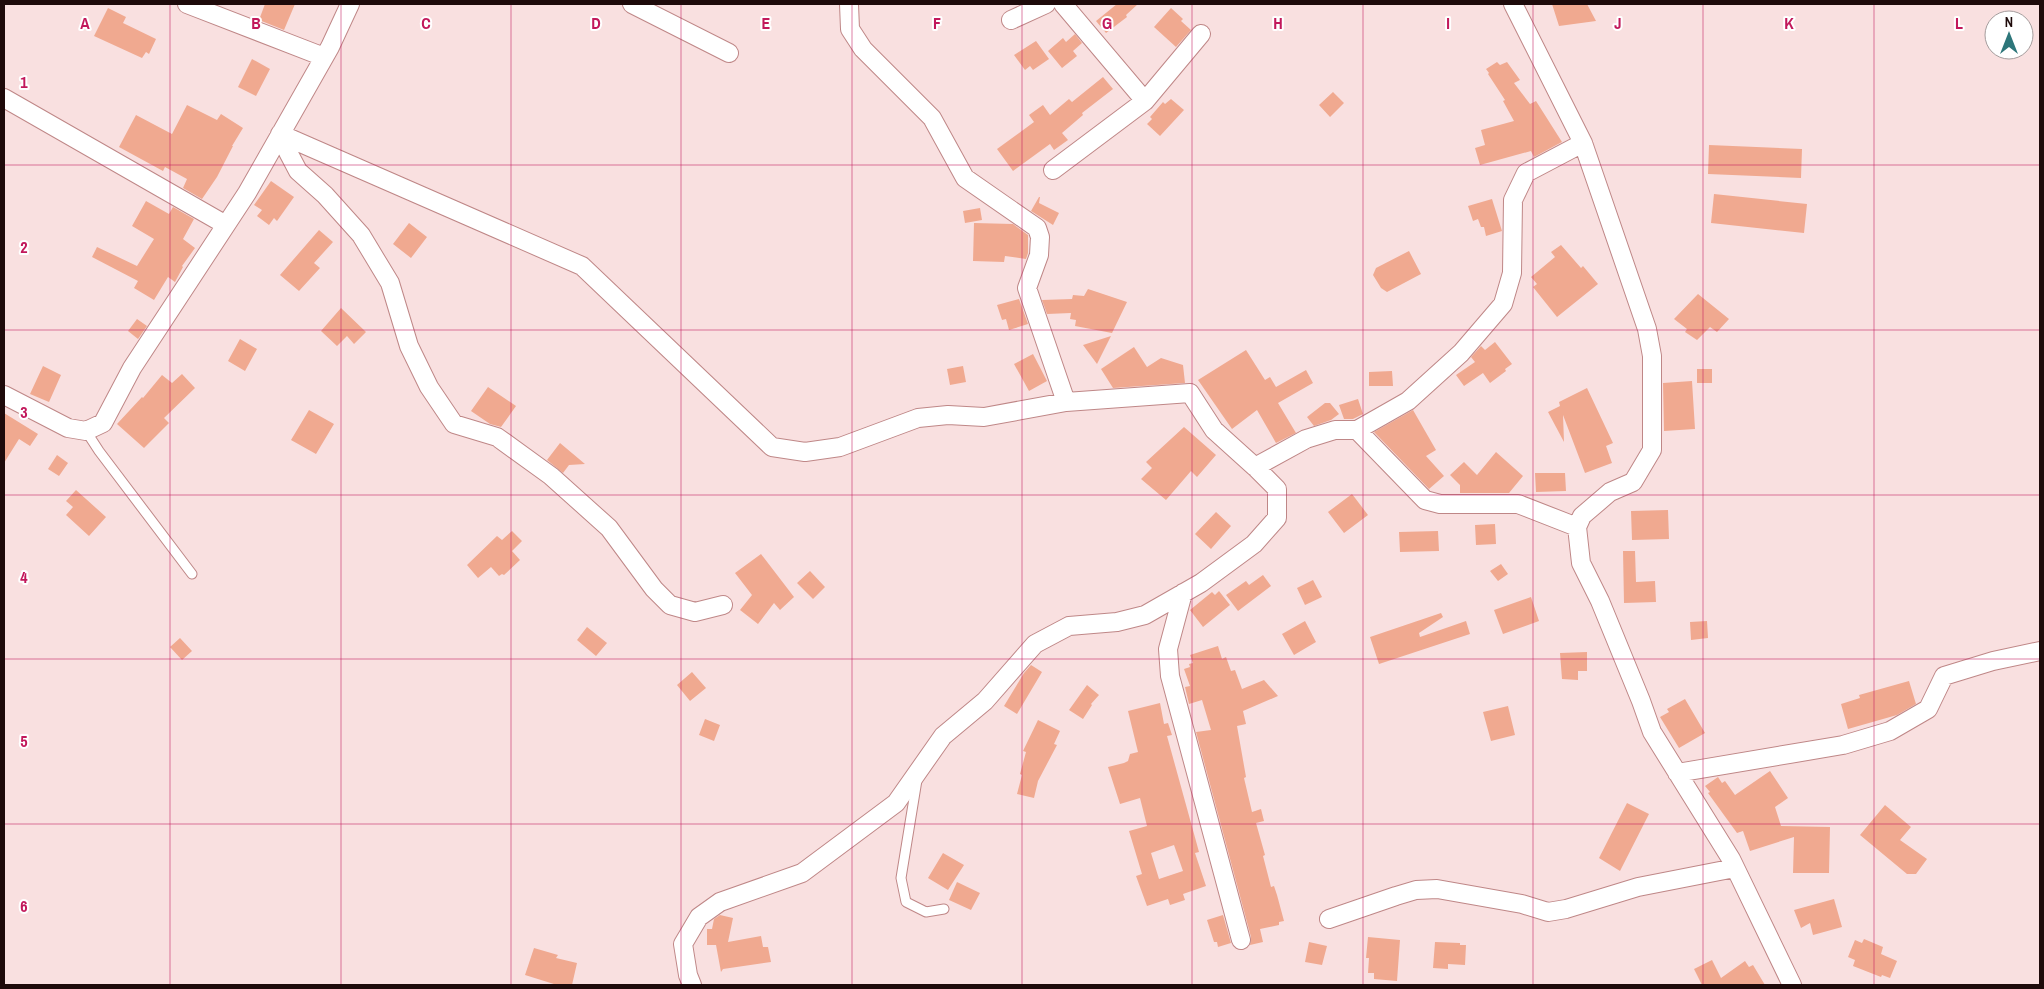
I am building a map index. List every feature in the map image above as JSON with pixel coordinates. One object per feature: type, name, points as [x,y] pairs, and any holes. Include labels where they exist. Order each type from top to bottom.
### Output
[{"type":"street","points":[[187,4],[324,57]]},
{"type":"street","points":[[4,395],[68,428],[86,431],[102,423],[132,368],[284,136],[350,4]]},
{"type":"street","points":[[632,4],[729,53]]},
{"type":"street","points":[[849,4],[850,29],[858,42],[932,118],[965,178],[1037,228],[1040,237],[1039,254],[1027,288],[1066,402]]},
{"type":"street","points":[[1011,20],[1046,4]]},
{"type":"street","points":[[1062,4],[1145,101]]},
{"type":"street","points":[[1513,4],[1583,143],[1647,329],[1652,356],[1652,450],[1633,482],[1610,492],[1582,516],[1576,527],[1581,564],[1600,602],[1642,701],[1652,732],[1735,868],[1792,985]]},
{"type":"street","points":[[1053,170],[1145,101],[1201,34]]},
{"type":"street","points":[[4,98],[226,225]]},
{"type":"street","points":[[284,136],[582,266],[772,447],[805,452],[840,447],[918,418],[948,415],[984,417],[1066,402],[1190,393],[1214,430],[1277,489],[1277,518],[1254,544],[1201,583],[1145,615],[1117,622],[1069,626],[1035,644],[985,702],[943,736],[896,803],[802,874],[720,902],[699,917],[683,944],[688,975],[692,985]]},
{"type":"street","points":[[284,136],[288,152],[298,171],[326,195],[361,235],[390,283],[409,346],[428,387],[454,424],[497,437],[551,476],[609,528],[654,590],[670,605],[695,612],[723,605]]},
{"type":"street","points":[[1255,467],[1306,439],[1334,430],[1356,430],[1408,401],[1461,353],[1503,304],[1512,273],[1513,200],[1526,173],[1583,143]]},
{"type":"street","points":[[1356,430],[1425,500],[1440,504],[1518,504],[1576,527]]},
{"type":"street","points":[[1183,593],[1168,649],[1170,676],[1241,940]]},
{"type":"street","points":[[1677,773],[1843,745],[1890,731],[1928,710],[1944,676],[1993,661],[2040,651]]},
{"type":"street","points":[[1329,919],[1416,890],[1437,889],[1522,904],[1548,912],[1566,909],[1638,887],[1735,868]]},
{"type":"lane","points":[[86,431],[99,452],[192,574]]},
{"type":"lane","points":[[918,772],[901,878],[906,902],[926,912],[944,909]]},
{"type":"building","points":[[265,4],[295,4],[284,30],[259,20]]},
{"type":"building","points":[[1117,4],[1138,4],[1126,15],[1127,17],[1106,33],[1096,21]]},
{"type":"building","points":[[1552,4],[1587,4],[1596,21],[1559,26]]},
{"type":"building","points":[[108,8],[126,17],[123,23],[156,39],[149,54],[146,52],[142,58],[94,36]]},
{"type":"building","points":[[1171,8],[1191,30],[1176,47],[1154,27]]},
{"type":"building","points":[[1075,34],[1082,43],[1073,51],[1077,56],[1062,68],[1048,51],[1063,38],[1066,42]]},
{"type":"building","points":[[1036,41],[1049,59],[1033,70],[1030,66],[1025,70],[1014,55]]},
{"type":"building","points":[[252,59],[270,69],[256,96],[238,87]]},
{"type":"building","points":[[1497,62],[1500,65],[1507,62],[1520,80],[1514,83],[1530,104],[1536,101],[1562,142],[1534,157],[1531,151],[1480,165],[1475,148],[1485,145],[1481,130],[1514,121],[1503,101],[1505,100],[1486,69]]},
{"type":"building","points":[[1103,77],[1113,89],[1082,113],[1083,115],[1062,133],[1068,140],[1054,150],[1050,144],[1013,171],[997,149],[1034,122],[1029,115],[1043,105],[1050,115],[1069,99],[1072,102]]},
{"type":"building","points":[[1333,92],[1344,103],[1330,117],[1319,105]]},
{"type":"building","points":[[1171,99],[1184,110],[1160,136],[1147,124],[1152,119],[1150,117],[1163,102],[1165,104]]},
{"type":"building","points":[[187,105],[217,120],[221,114],[243,128],[217,177],[202,199],[183,188],[187,179],[165,167],[163,171],[119,147],[136,115],[172,134]]},
{"type":"building","points":[[1709,145],[1802,149],[1801,178],[1708,174]]},
{"type":"building","points":[[271,181],[294,197],[277,221],[274,218],[269,225],[257,216],[262,210],[254,205]]},
{"type":"building","points":[[1714,194],[1807,204],[1804,233],[1711,223]]},
{"type":"building","points":[[1039,197],[1039,203],[1059,213],[1053,225],[1031,211]]},
{"type":"building","points":[[1492,199],[1502,231],[1486,236],[1484,227],[1481,227],[1478,219],[1473,221],[1468,206]]},
{"type":"building","points":[[146,201],[169,214],[173,207],[194,219],[183,239],[195,248],[182,266],[175,282],[168,277],[154,300],[134,288],[138,281],[92,257],[97,247],[137,266],[154,239],[132,226]]},
{"type":"building","points":[[980,208],[982,220],[965,223],[963,211]]},
{"type":"building","points":[[409,223],[427,237],[411,258],[393,244]]},
{"type":"building","points":[[974,223],[1013,224],[1028,235],[1026,259],[1005,256],[1004,262],[973,261]]},
{"type":"building","points":[[319,230],[333,242],[314,263],[320,268],[299,291],[280,275]]},
{"type":"building","points":[[1561,245],[1581,268],[1583,266],[1598,284],[1557,317],[1533,287],[1537,284],[1531,277],[1555,257],[1551,252]]},
{"type":"building","points":[[1409,251],[1421,274],[1387,292],[1381,288],[1373,275],[1376,268]]},
{"type":"building","points":[[1088,289],[1127,302],[1112,333],[1075,326],[1076,320],[1070,319],[1071,313],[1047,314],[1042,300],[1072,299],[1073,295],[1084,296]]},
{"type":"building","points":[[1698,294],[1729,319],[1717,332],[1710,327],[1697,340],[1685,332],[1687,329],[1674,319]]},
{"type":"building","points":[[1019,299],[1028,324],[1009,330],[1006,319],[1002,320],[997,305]]},
{"type":"building","points":[[341,308],[366,332],[354,344],[347,336],[337,346],[321,331]]},
{"type":"building","points":[[137,319],[147,326],[138,339],[128,331]]},
{"type":"building","points":[[1111,336],[1097,364],[1083,345]]},
{"type":"building","points":[[240,339],[257,349],[245,371],[228,361]]},
{"type":"building","points":[[1495,342],[1512,364],[1490,383],[1483,373],[1464,386],[1456,375],[1475,362],[1471,357],[1481,346],[1485,350]]},
{"type":"building","points":[[1134,347],[1147,367],[1161,358],[1183,365],[1185,383],[1113,388],[1101,369]]},
{"type":"building","points":[[1246,350],[1265,380],[1270,377],[1276,387],[1306,370],[1313,383],[1278,403],[1296,433],[1276,443],[1257,410],[1232,429],[1198,380]]},
{"type":"building","points":[[1033,354],[1047,381],[1029,391],[1014,364]]},
{"type":"building","points":[[43,366],[61,375],[49,402],[30,394]]},
{"type":"building","points":[[963,366],[966,382],[950,385],[947,369]]},
{"type":"building","points":[[1697,369],[1712,369],[1712,383],[1697,383]]},
{"type":"building","points":[[1392,371],[1393,386],[1369,386],[1369,372]]},
{"type":"building","points":[[182,374],[195,388],[164,418],[169,423],[144,448],[117,424],[143,398],[162,375],[172,383]]},
{"type":"building","points":[[1692,381],[1695,429],[1664,431],[1663,383]]},
{"type":"building","points":[[488,387],[516,406],[501,427],[490,424],[471,411]]},
{"type":"building","points":[[1587,388],[1613,443],[1606,446],[1612,463],[1585,473],[1563,415],[1564,442],[1548,412],[1560,406],[1559,402]]},
{"type":"building","points":[[1358,399],[1363,414],[1353,419],[1344,419],[1339,405]]},
{"type":"building","points":[[1325,403],[1330,403],[1339,414],[1331,420],[1314,426],[1307,417]]},
{"type":"building","points":[[309,410],[334,424],[316,454],[291,440]]},
{"type":"building","points":[[1413,410],[1436,450],[1426,456],[1444,476],[1429,489],[1374,432]]},
{"type":"building","points":[[4,413],[38,434],[30,446],[19,439],[4,463]]},
{"type":"building","points":[[1184,427],[1216,455],[1197,477],[1191,471],[1166,500],[1141,479],[1152,468],[1146,462]]},
{"type":"building","points":[[560,443],[585,464],[569,465],[563,473],[547,460]]},
{"type":"building","points":[[1496,452],[1523,476],[1509,493],[1460,493],[1460,485],[1450,475],[1464,462],[1477,475]]},
{"type":"building","points":[[57,455],[68,463],[59,476],[48,469]]},
{"type":"building","points":[[1535,473],[1565,473],[1566,491],[1536,492]]},
{"type":"building","points":[[76,490],[106,517],[89,536],[66,515],[73,507],[66,501]]},
{"type":"building","points":[[1352,494],[1368,515],[1344,533],[1328,512]]},
{"type":"building","points":[[1668,510],[1669,539],[1632,540],[1631,511]]},
{"type":"building","points":[[1216,512],[1231,526],[1211,549],[1195,534]]},
{"type":"building","points":[[1495,524],[1496,544],[1476,545],[1475,525]]},
{"type":"building","points":[[512,531],[522,541],[512,551],[520,560],[504,575],[499,576],[491,567],[478,578],[467,565],[497,536],[502,540]]},
{"type":"building","points":[[1438,531],[1439,551],[1400,552],[1399,532]]},
{"type":"building","points":[[1623,551],[1635,551],[1636,582],[1655,581],[1656,602],[1624,603]]},
{"type":"building","points":[[761,554],[794,597],[780,610],[774,603],[758,624],[740,610],[752,595],[735,573]]},
{"type":"building","points":[[1501,564],[1508,574],[1498,581],[1490,571]]},
{"type":"building","points":[[810,571],[825,587],[813,599],[797,583]]},
{"type":"building","points":[[1263,575],[1271,586],[1238,611],[1226,595],[1246,581],[1249,585]]},
{"type":"building","points":[[1313,580],[1322,597],[1305,605],[1297,588]]},
{"type":"building","points":[[1219,591],[1230,605],[1203,627],[1190,610],[1212,592],[1215,595]]},
{"type":"building","points":[[1531,597],[1539,621],[1503,634],[1494,610]]},
{"type":"building","points":[[1441,613],[1443,617],[1419,633],[1420,637],[1466,621],[1470,634],[1379,664],[1370,637]]},
{"type":"building","points":[[1305,621],[1316,642],[1294,655],[1282,634]]},
{"type":"building","points":[[1707,621],[1708,638],[1691,640],[1690,622]]},
{"type":"building","points":[[587,627],[607,643],[596,656],[577,640]]},
{"type":"building","points":[[180,638],[192,651],[182,660],[170,647]]},
{"type":"building","points":[[1218,646],[1222,659],[1226,657],[1231,671],[1235,670],[1242,689],[1264,680],[1278,696],[1243,711],[1246,724],[1237,726],[1246,777],[1244,778],[1252,812],[1261,809],[1264,821],[1256,823],[1271,887],[1274,886],[1284,921],[1279,922],[1279,925],[1260,929],[1263,942],[1250,945],[1251,937],[1196,732],[1211,730],[1202,700],[1189,704],[1185,687],[1190,686],[1184,669],[1190,667],[1189,664],[1193,663],[1190,655]]},
{"type":"building","points":[[1587,652],[1587,671],[1578,671],[1578,680],[1562,679],[1560,653]]},
{"type":"building","points":[[1031,665],[1042,672],[1017,714],[1004,706]]},
{"type":"building","points":[[692,672],[706,688],[690,701],[677,685]]},
{"type":"building","points":[[1909,681],[1916,704],[1897,715],[1848,729],[1841,704],[1860,698],[1859,695]]},
{"type":"building","points":[[1087,685],[1099,695],[1091,704],[1083,719],[1069,710]]},
{"type":"building","points":[[1685,699],[1705,733],[1679,748],[1660,717],[1669,712],[1667,709]]},
{"type":"building","points":[[1160,703],[1164,724],[1168,723],[1172,735],[1167,736],[1199,852],[1195,853],[1206,886],[1183,894],[1185,900],[1170,905],[1168,899],[1147,906],[1136,876],[1142,874],[1129,831],[1147,826],[1140,798],[1120,804],[1108,767],[1128,761],[1130,754],[1138,752],[1128,711]],"holes":[[[1174,845],[1183,871],[1159,879],[1151,853]]]},
{"type":"building","points":[[1508,706],[1515,735],[1491,741],[1483,712]]},
{"type":"building","points":[[705,719],[720,725],[714,741],[699,735]]},
{"type":"building","points":[[1038,720],[1060,731],[1054,744],[1057,745],[1038,781],[1034,798],[1017,794],[1026,752],[1023,751]]},
{"type":"building","points":[[1770,771],[1788,798],[1775,807],[1781,826],[1830,827],[1829,873],[1793,873],[1794,837],[1750,851],[1743,831],[1737,833],[1705,786],[1718,777],[1722,783],[1725,781],[1735,795]]},
{"type":"building","points":[[1627,803],[1649,814],[1620,871],[1599,858]]},
{"type":"building","points":[[1885,805],[1911,827],[1900,840],[1927,859],[1916,874],[1907,874],[1860,835]]},
{"type":"building","points":[[943,853],[964,865],[948,890],[928,878]]},
{"type":"building","points":[[957,882],[980,893],[971,910],[949,900]]},
{"type":"building","points":[[1834,899],[1842,927],[1813,935],[1810,923],[1801,928],[1794,910]]},
{"type":"building","points":[[720,915],[733,918],[728,942],[761,936],[763,947],[768,947],[771,962],[723,969],[721,972],[716,945],[707,945],[707,929],[712,929],[714,919]]},
{"type":"building","points":[[1223,915],[1231,943],[1218,947],[1217,942],[1214,942],[1207,920]]},
{"type":"building","points":[[1368,937],[1400,940],[1397,981],[1374,979],[1374,973],[1368,973],[1369,958],[1366,958]]},
{"type":"building","points":[[1864,939],[1883,947],[1881,954],[1897,961],[1890,978],[1882,975],[1881,977],[1853,966],[1855,960],[1848,957],[1855,940],[1862,943]]},
{"type":"building","points":[[1309,942],[1327,946],[1322,965],[1305,962]]},
{"type":"building","points":[[1435,942],[1466,945],[1465,965],[1448,964],[1448,969],[1433,968]]},
{"type":"building","points":[[534,948],[558,955],[556,958],[577,963],[572,985],[557,985],[525,975]]},
{"type":"building","points":[[1712,960],[1721,978],[1745,961],[1749,967],[1753,965],[1765,985],[1702,985],[1694,969]]}]
